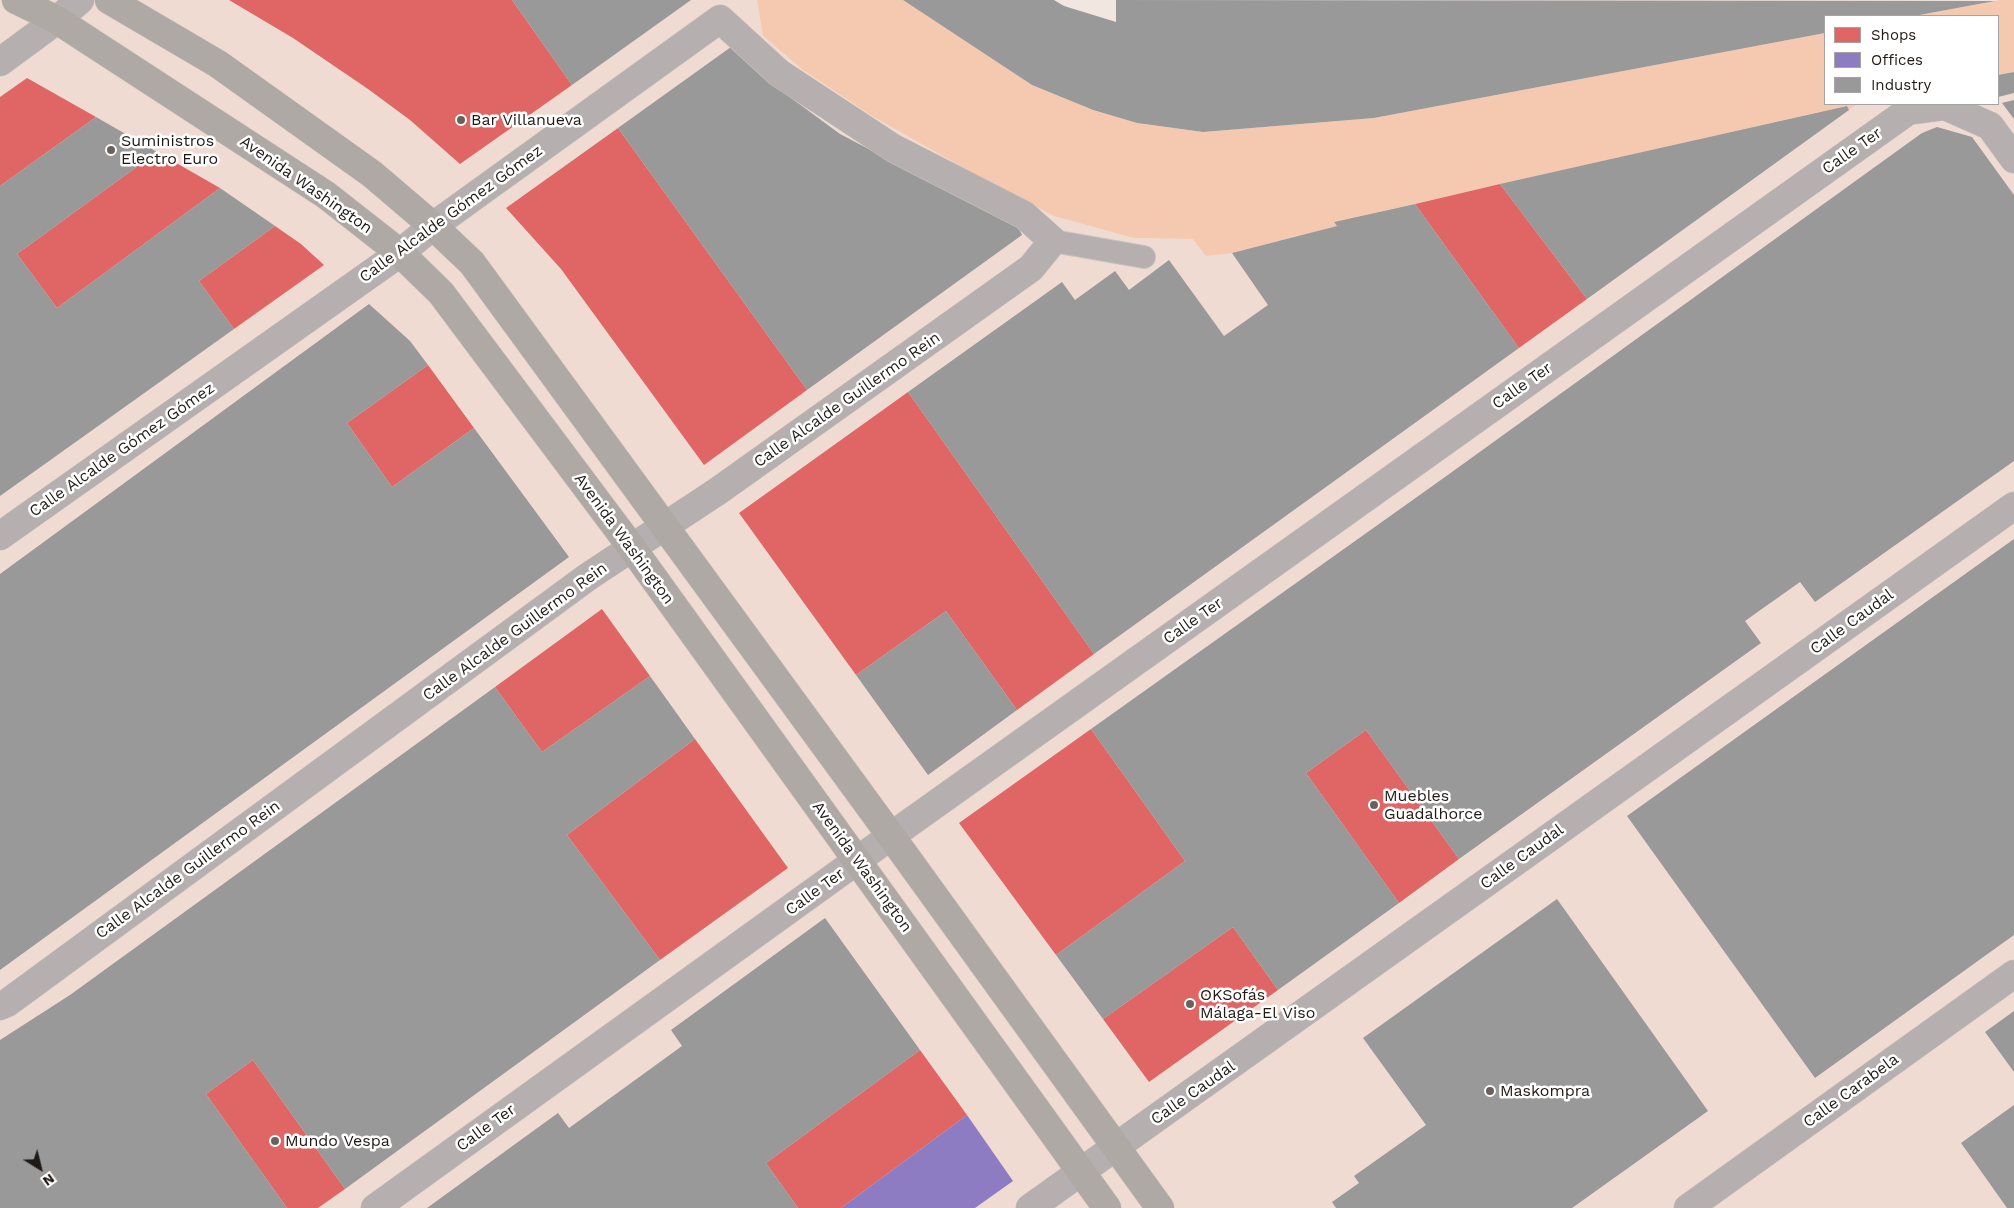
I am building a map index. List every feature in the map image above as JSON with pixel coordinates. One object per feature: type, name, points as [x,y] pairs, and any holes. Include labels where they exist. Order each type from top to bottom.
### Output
[{"type":"main road","name":"Avenida Washington","points":[[16,0],[57,20],[326,195],[400,253],[441,293],[632,548],[1107,1208]]},
{"type":"main road","points":[[109,0],[218,64],[372,174],[433,226],[472,263],[1160,1208]]},
{"type":"street","points":[[0,62],[57,20],[80,0]]},
{"type":"street","name":"Calle Alcalde Gómez Gómez","points":[[0,536],[400,253],[433,226],[720,19],[779,73],[893,148],[1024,215],[1053,241]]},
{"type":"street","name":"Calle Ter","points":[[375,1208],[891,836],[1908,111],[1945,106],[1990,126],[2014,159]]},
{"type":"street","name":"Calle Alcalde Guillermo Rein","points":[[0,1006],[7,1003],[588,576],[718,491],[1031,268],[1053,241]]},
{"type":"street","name":"Calle Caudal","points":[[1030,1208],[2014,506]]},
{"type":"street","name":"Calle Carabela","points":[[1688,1208],[2014,974]]},
{"type":"lane","points":[[1053,241],[1144,257]]},
{"type":"shaded area","points":[[0,0],[757,0],[763,36],[803,70],[872,116],[980,177],[1134,238],[1193,239],[1336,225],[1334,222],[1846,106],[1849,109],[1855,105],[1999,105],[1999,75],[2014,72],[2014,1208],[0,1208]]},
{"type":"shaded area","points":[[757,0],[903,0],[1032,85],[1093,110],[1137,123],[1203,132],[1374,118],[1824,33],[1824,105],[1856,105],[1849,110],[1846,106],[1334,222],[1337,226],[1232,253],[1206,256],[1193,239],[1134,238],[1054,216],[872,116],[803,70],[763,36]]},
{"type":"shaded area","points":[[2000,0],[2014,0],[2014,72],[1999,75],[1999,15],[1919,15]]},
{"type":"building: Shops","points":[[229,0],[512,0],[572,85],[460,164],[410,120],[368,89],[293,38]]},
{"type":"building: Shops","points":[[27,78],[96,117],[0,186],[0,97]]},
{"type":"building: Shops","points":[[618,128],[807,390],[704,465],[561,269],[506,208]]},
{"type":"building: Shops","points":[[157,152],[220,188],[57,308],[17,254]]},
{"type":"building: Shops","points":[[1500,184],[1587,299],[1519,348],[1415,204]]},
{"type":"building: Shops","points":[[275,226],[301,244],[324,265],[234,329],[199,281]]},
{"type":"building: Shops","points":[[428,365],[474,428],[392,487],[347,423]]},
{"type":"building: Shops","points":[[908,392],[1094,654],[1017,710],[946,611],[856,675],[739,513]]},
{"type":"building: Shops","points":[[602,609],[650,676],[542,752],[495,687]]},
{"type":"building: Shops","points":[[1091,729],[1185,861],[1056,955],[959,823]]},
{"type":"building: Shops","name":"Muebles Guadalhorce","points":[[1366,730],[1459,859],[1399,903],[1306,773]]},
{"type":"building: Shops","points":[[695,739],[788,868],[660,960],[567,835]]},
{"type":"building: Shops","name":"OKSofás Málaga-El Viso","points":[[1233,927],[1278,990],[1149,1082],[1103,1019]]},
{"type":"building: Shops","points":[[920,1050],[967,1115],[841,1208],[798,1208],[766,1163]]},
{"type":"building: Shops","name":"Mundo Vespa","points":[[253,1060],[345,1189],[318,1208],[287,1208],[206,1094]]},
{"type":"building: Offices","points":[[967,1115],[1013,1181],[975,1208],[841,1208]]},
{"type":"building: Industry","points":[[512,0],[691,0],[572,85]]},
{"type":"building: Industry","points":[[903,0],[1054,0],[1064,6],[1116,22],[1116,0],[1995,1],[1919,15],[1824,15],[1824,33],[1374,118],[1203,132],[1137,123],[1093,110],[1032,85]]},
{"type":"building: Industry","points":[[731,47],[783,92],[840,134],[1018,227],[1022,235],[807,390],[618,128]]},
{"type":"building: Industry","points":[[2014,72],[2014,93],[1999,97],[1999,75]]},
{"type":"building: Industry","points":[[2014,100],[2014,119],[2002,103]]},
{"type":"building: Industry","points":[[1847,106],[1849,110],[1587,299],[1500,184]]},
{"type":"building: Industry","points":[[96,117],[157,152],[17,254],[57,308],[220,188],[275,226],[199,281],[234,329],[0,496],[0,186]]},
{"type":"building: Industry","points":[[1937,127],[1972,137],[2014,195],[2014,461],[1815,602],[1800,582],[1745,621],[1761,643],[1459,859],[1366,730],[1306,773],[1399,903],[1278,990],[1233,927],[1103,1019],[1056,955],[1185,861],[1091,729],[1445,477],[1922,133]]},
{"type":"building: Industry","points":[[1415,204],[1519,348],[1094,654],[908,392],[1062,282],[1075,300],[1115,271],[1129,290],[1169,260],[1224,336],[1268,305],[1232,253],[1337,226],[1334,222]]},
{"type":"building: Industry","points":[[369,304],[410,341],[428,365],[347,423],[392,487],[474,428],[569,557],[0,970],[0,574]]},
{"type":"building: Industry","points":[[2014,539],[2014,935],[1815,1078],[1627,816]]},
{"type":"building: Industry","points":[[946,611],[1017,710],[928,775],[856,675]]},
{"type":"building: Industry","points":[[650,676],[695,739],[567,835],[660,960],[345,1189],[253,1060],[206,1094],[287,1208],[0,1208],[0,1040],[70,995],[495,687],[542,752]]},
{"type":"building: Industry","points":[[1557,899],[1708,1111],[1572,1208],[1336,1208],[1332,1202],[1359,1183],[1354,1176],[1426,1125],[1363,1038]]},
{"type":"building: Industry","points":[[825,918],[920,1050],[766,1163],[798,1208],[427,1208],[558,1113],[569,1128],[682,1046],[671,1030]]},
{"type":"building: Industry","points":[[2014,1011],[2014,1072],[1985,1032]]},
{"type":"building: Industry","points":[[2014,1105],[2014,1208],[2007,1208],[1961,1143]]},
{"type":"place","name":"Bar Villanueva","points":[[461,120]]},
{"type":"place","name":"Suministros Electro Euro","points":[[111,150]]},
{"type":"place","name":"Muebles Guadalhorce","points":[[1374,805]]},
{"type":"place","name":"OKSofás Málaga-El Viso","points":[[1190,1004]]},
{"type":"place","name":"Maskompra","points":[[1490,1091]]},
{"type":"place","name":"Mundo Vespa","points":[[275,1141]]}]
